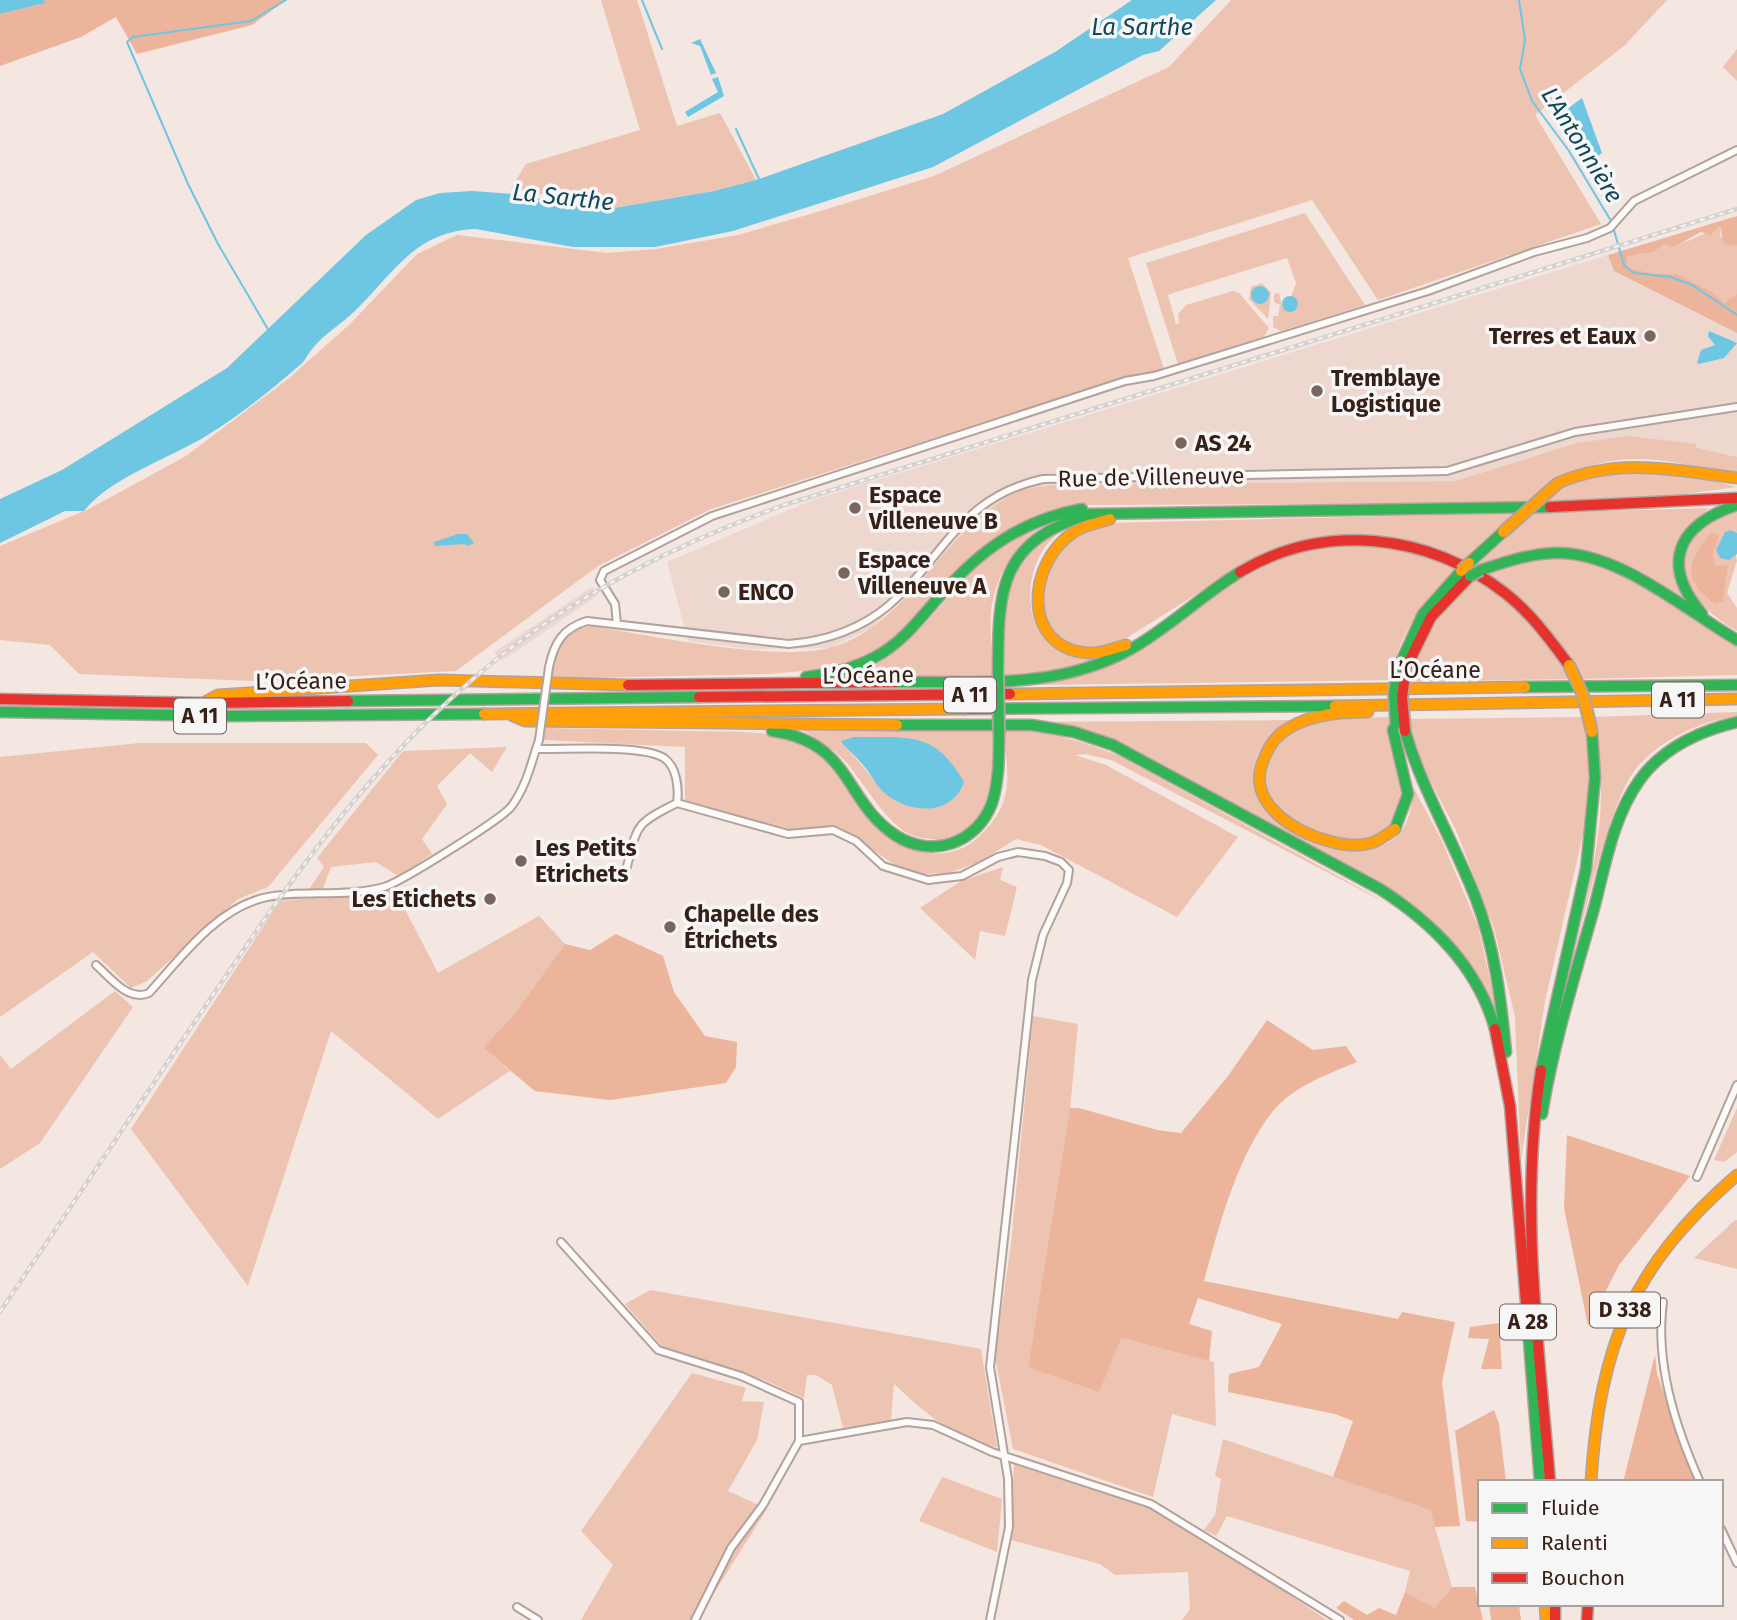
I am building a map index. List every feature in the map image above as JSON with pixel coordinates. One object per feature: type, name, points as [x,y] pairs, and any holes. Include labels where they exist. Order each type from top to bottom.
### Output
[{"type":"main road","points":[[1422,705],[1387,712],[1326,716],[1286,729],[1273,741],[1262,758],[1259,781],[1263,797],[1281,819],[1323,841],[1349,846],[1381,840],[1396,828],[1407,803],[1398,729],[1402,697],[1403,667],[1436,607],[1503,532],[1558,483],[1594,467],[1628,463],[1737,478]]},
{"type":"main road","points":[[760,726],[797,737],[825,752],[879,822],[900,840],[930,847],[958,843],[981,824],[989,812],[997,782],[998,613],[1004,580],[1016,557],[1034,537],[1056,523],[1090,514],[1619,506],[1737,496]]},
{"type":"main road","points":[[1737,505],[1699,520],[1683,541],[1677,565],[1681,586],[1689,600],[1704,616],[1737,638]]},
{"type":"main road","points":[[717,685],[728,681],[824,675],[863,664],[889,649],[915,627],[983,551],[1029,523],[1058,513],[1101,508],[1218,511]]},
{"type":"main road","points":[[1166,625],[1123,646],[1099,654],[1078,652],[1063,646],[1050,637],[1036,609],[1038,579],[1047,558],[1063,540],[1079,528],[1099,521],[1218,511]]},
{"type":"main road","name":"A 28","points":[[1166,625],[1216,587],[1269,558],[1325,542],[1385,542],[1449,558],[1488,578],[1534,617],[1569,665],[1583,695],[1597,766],[1596,808],[1586,870],[1541,1070],[1531,1182],[1532,1265],[1550,1480]]},
{"type":"main road","points":[[1467,570],[1481,570],[1534,553],[1558,552],[1594,558],[1632,574],[1737,638]]},
{"type":"main road","points":[[202,703],[218,695],[439,680],[717,685],[1044,680],[1104,663],[1166,625]]},
{"type":"main road","name":"L’Océane","points":[[0,699],[202,703],[1737,685]]},
{"type":"main road","name":"L’Océane","points":[[0,712],[174,716],[1422,705],[1737,699]]},
{"type":"main road","points":[[507,713],[525,721],[760,726],[1032,725],[1095,737],[1130,753],[1380,889],[1429,923],[1461,960],[1484,999],[1500,1049],[1508,1093]]},
{"type":"main road","points":[[1531,1182],[1557,1039],[1626,804],[1651,766],[1677,744],[1714,727],[1737,722]]},
{"type":"main road","name":"A 28","points":[[1398,729],[1476,900],[1493,953],[1503,1015],[1540,1480]]},
{"type":"main road","name":"D 338","points":[[1591,1480],[1597,1399],[1605,1363],[1626,1307],[1648,1268],[1674,1233],[1737,1175]]},
{"type":"street","points":[[617,624],[615,604],[600,580],[604,571],[712,516],[1125,381],[1154,376],[1428,291],[1610,228],[1634,201],[1737,150]]},
{"type":"street","name":"Rue de Villeneuve","points":[[96,965],[132,995],[140,997],[149,993],[192,945],[225,917],[250,904],[264,898],[346,893],[387,886],[489,825],[510,808],[528,776],[539,740],[549,667],[556,643],[575,624],[587,621],[789,643],[832,637],[867,621],[889,604],[959,524],[982,504],[1021,483],[1042,479],[1447,471],[1575,432],[1737,407]]},
{"type":"street","points":[[536,749],[648,751],[667,760],[679,790],[677,803]]},
{"type":"street","points":[[626,870],[635,830],[652,815],[677,803],[788,834],[833,830],[856,842],[883,866],[928,880],[962,876],[998,857],[1018,852],[1045,856],[1061,862],[1069,870],[1067,883],[1043,935],[1032,980],[997,1286],[990,1367],[1008,1479],[1009,1527],[990,1620]]},
{"type":"street","points":[[1697,1177],[1737,1085]]},
{"type":"street","points":[[561,1242],[658,1350],[741,1376],[799,1402],[799,1441],[763,1505],[732,1548],[695,1620]]},
{"type":"street","points":[[1663,1302],[1661,1351],[1665,1380],[1699,1480]]},
{"type":"street","points":[[799,1441],[922,1422],[1004,1456],[1151,1504],[1340,1620]]},
{"type":"street","points":[[1723,1533],[1737,1563]]},
{"type":"street","points":[[517,1607],[538,1620]]},
{"type":"shaded area","points":[[44,0],[286,0],[252,25],[137,54],[116,17],[81,37],[0,66],[0,14],[45,3]]},
{"type":"shaded area","points":[[601,0],[637,0],[677,126],[720,113],[756,180],[714,191],[613,208],[511,188],[526,164],[640,130]]},
{"type":"shaded area","points":[[1231,0],[1667,0],[1624,46],[1535,115],[1601,224],[1378,300],[1312,200],[1128,258],[1164,369],[1123,378],[711,509],[598,566],[456,671],[253,681],[79,674],[50,645],[0,640],[0,546],[89,509],[186,456],[288,379],[349,325],[417,254],[457,235],[607,253],[656,249],[738,235],[934,176],[1169,67]]},
{"type":"shaded area","points":[[1737,49],[1737,81],[1723,67]]},
{"type":"shaded area","points":[[1305,213],[1365,305],[1281,331],[1273,327],[1273,316],[1278,316],[1280,305],[1274,302],[1274,294],[1279,293],[1282,306],[1292,312],[1298,307],[1298,302],[1291,297],[1296,283],[1287,258],[1176,292],[1168,295],[1176,324],[1179,323],[1178,314],[1186,305],[1233,291],[1239,293],[1269,328],[1264,337],[1178,364],[1146,263]]},
{"type":"shaded area","points":[[1737,216],[1737,246],[1723,243],[1721,228],[1718,227],[1711,235],[1701,232],[1673,247],[1663,244],[1654,252],[1627,256],[1627,268],[1657,274],[1677,274],[1714,293],[1724,303],[1737,293],[1737,333],[1614,271],[1608,255]]},
{"type":"shaded area","points":[[1721,228],[1720,236],[1737,246],[1737,293],[1724,303],[1714,293],[1677,274],[1657,274],[1627,268],[1627,255],[1643,254],[1663,244],[1688,241]]},
{"type":"shaded area","points":[[1608,255],[1614,271],[1737,333],[1737,457],[1697,448],[1577,443],[1455,481],[1057,485],[929,571],[872,628],[829,648],[750,649],[688,641],[667,562],[815,499]]},
{"type":"shaded area","points":[[1262,283],[1271,293],[1268,319],[1249,299],[1251,287]]},
{"type":"shaded area","points":[[1629,436],[1696,444],[1697,448],[1737,457],[1737,474],[1678,463],[1628,459],[1604,462],[1580,470],[1555,483],[1529,503],[1077,505],[1028,520],[992,540],[896,638],[870,655],[836,668],[769,674],[552,679],[561,644],[572,633],[590,626],[677,641],[776,652],[829,648],[857,637],[905,598],[970,526],[994,506],[1029,488],[1057,485],[1455,481],[1577,443]]},
{"type":"shaded area","points":[[1605,468],[1682,473],[1737,487],[1663,497],[1542,501],[1562,485]]},
{"type":"shaded area","points":[[1709,508],[1690,525],[1674,558],[1692,609],[1641,576],[1590,554],[1564,549],[1537,549],[1508,555],[1478,568],[1472,565],[1528,513]]},
{"type":"shaded area","points":[[1737,511],[1737,533],[1731,530],[1737,561],[1727,593],[1737,608],[1737,631],[1716,617],[1700,601],[1689,585],[1684,568],[1685,552],[1695,537],[1711,523]],"holes":[[[1718,535],[1713,555],[1716,567],[1728,566],[1694,585]]]},
{"type":"shaded area","points":[[1518,513],[1465,561],[1429,547],[1325,539],[1214,583],[1117,644],[1093,650],[1069,645],[1050,629],[1042,614],[1041,580],[1053,556],[1080,531],[1109,523]]},
{"type":"shaded area","points":[[1051,521],[1030,536],[1013,555],[995,591],[991,612],[993,676],[836,679],[880,662],[898,649],[991,551],[1020,534]]},
{"type":"shaded area","points":[[1075,523],[1053,538],[1043,550],[1031,581],[1032,614],[1047,642],[1060,652],[1078,657],[1109,657],[1050,673],[1003,676],[1007,605],[1020,565],[1033,548],[1051,534]]},
{"type":"shaded area","points":[[1711,533],[1719,535],[1713,555],[1716,566],[1728,565],[1723,601],[1716,604],[1697,588],[1691,571],[1696,553]]},
{"type":"shaded area","points":[[1360,542],[1410,548],[1458,568],[1414,618],[1400,647],[1389,680],[1036,685],[1088,673],[1125,657],[1154,639],[1234,579],[1270,560],[1303,550]]},
{"type":"shaded area","points":[[1563,555],[1612,567],[1737,643],[1737,675],[1580,679],[1540,619],[1515,594],[1486,572],[1513,561]]},
{"type":"shaded area","points":[[1475,579],[1503,599],[1542,635],[1571,679],[1407,682],[1412,659],[1441,606]]},
{"type":"shaded area","points":[[592,587],[598,595],[502,661],[494,652]]},
{"type":"shaded area","points":[[1737,712],[1737,716],[1710,722],[1672,739],[1649,755],[1628,781],[1608,831],[1571,968],[1592,874],[1600,813],[1599,750],[1593,717]]},
{"type":"shaded area","points":[[1388,717],[1401,774],[1403,796],[1394,823],[1382,833],[1351,841],[1316,835],[1301,828],[1279,810],[1268,792],[1264,773],[1269,754],[1280,740],[1312,724]]},
{"type":"shaded area","points":[[1585,717],[1592,765],[1591,799],[1545,1001],[1521,1160],[1515,1017],[1494,928],[1456,830],[1425,771],[1406,719]]},
{"type":"shaded area","points":[[1290,720],[1260,751],[1254,781],[1265,808],[1288,830],[1320,845],[1353,850],[1383,845],[1404,827],[1410,812],[1412,785],[1441,839],[1478,926],[1500,1023],[1468,962],[1445,933],[1425,914],[1376,881],[1137,751],[1069,726],[1034,722]]},
{"type":"shaded area","points":[[545,728],[742,732],[790,739],[811,749],[828,763],[869,818],[885,834],[904,847],[929,853],[953,852],[964,847],[988,828],[997,815],[1006,790],[1004,730],[1049,734],[1120,756],[1398,909],[1111,760],[1085,754],[1075,755],[1106,765],[1238,837],[1177,917],[1041,845],[1016,839],[979,862],[949,873],[922,874],[898,867],[839,827],[793,830],[685,801],[685,747],[543,740]]},
{"type":"shaded area","points":[[994,728],[991,781],[980,814],[970,827],[956,836],[932,839],[909,834],[887,815],[840,756],[803,730]],"holes":[[[846,749],[929,808],[898,800],[888,794]]]},
{"type":"shaded area","points":[[140,743],[366,743],[378,755],[268,887],[238,899],[147,981],[131,988],[93,952],[0,1017],[0,757]]},
{"type":"shaded area","points":[[507,747],[492,772],[470,753],[437,786],[447,804],[422,839],[432,854],[398,876],[376,862],[331,867],[322,891],[308,891],[324,867],[317,858],[403,751]]},
{"type":"shaded area","points":[[1003,867],[1000,880],[1017,887],[1005,936],[980,931],[975,960],[920,908],[961,881]]},
{"type":"shaded area","points":[[395,890],[438,973],[539,916],[565,944],[514,1014],[483,1048],[510,1071],[438,1119],[331,1031],[248,1286],[131,1129],[280,901]]},
{"type":"shaded area","points":[[616,934],[663,956],[674,992],[705,1036],[737,1042],[736,1067],[726,1083],[610,1100],[535,1091],[483,1048],[514,1014],[565,944],[590,950]]},
{"type":"shaded area","points":[[115,991],[133,1007],[40,1143],[0,1169],[0,1055],[11,1069]]},
{"type":"shaded area","points":[[1033,1016],[1078,1024],[1070,1109],[1028,1367],[1120,1338],[1214,1362],[1216,1426],[1172,1414],[1153,1497],[1013,1449],[995,1357],[1011,1244]]},
{"type":"shaded area","points":[[1267,1020],[1313,1050],[1346,1046],[1357,1062],[1291,1094],[1273,1111],[1260,1129],[1239,1170],[1204,1281],[1398,1319],[1402,1312],[1455,1322],[1442,1382],[1460,1526],[1435,1527],[1430,1510],[1333,1477],[1353,1421],[1335,1414],[1228,1392],[1229,1374],[1259,1367],[1282,1324],[1198,1298],[1189,1324],[1212,1331],[1209,1361],[1121,1338],[1099,1392],[1028,1367],[1070,1108],[1079,1108],[1157,1130],[1181,1133],[1228,1076]]},
{"type":"shaded area","points":[[1737,1108],[1737,1152],[1724,1162],[1714,1160]]},
{"type":"shaded area","points":[[1567,1135],[1690,1176],[1619,1265],[1588,1326],[1564,1208]]},
{"type":"shaded area","points":[[1737,1220],[1737,1269],[1694,1258],[1734,1221]]},
{"type":"shaded area","points":[[650,1290],[981,1349],[997,1447],[982,1444],[954,1432],[894,1384],[891,1420],[843,1428],[832,1385],[816,1375],[807,1375],[804,1398],[762,1379],[666,1351],[625,1304]]},
{"type":"shaded area","points":[[1499,1323],[1502,1369],[1481,1369],[1489,1339],[1468,1338],[1470,1327]]},
{"type":"shaded area","points":[[1655,1355],[1657,1374],[1695,1480],[1624,1480]]},
{"type":"shaded area","points":[[692,1373],[746,1388],[742,1401],[764,1402],[757,1440],[728,1491],[767,1509],[697,1620],[581,1620],[613,1565],[581,1531]]},
{"type":"shaded area","points":[[1494,1410],[1499,1424],[1506,1480],[1478,1480],[1478,1522],[1466,1521],[1455,1431]]},
{"type":"shaded area","points":[[1223,1439],[1430,1510],[1452,1587],[1435,1608],[1405,1592],[1410,1571],[1227,1516],[1216,1536],[1204,1530],[1215,1515],[1221,1479],[1215,1476]]},
{"type":"shaded area","points":[[1014,1464],[1151,1509],[1212,1543],[1327,1620],[1182,1620],[1190,1609],[1188,1572],[1115,1575],[1100,1564],[1011,1540]]},
{"type":"shaded area","points":[[942,1477],[1002,1499],[997,1552],[919,1521]]},
{"type":"shaded area","points":[[1452,1587],[1475,1587],[1483,1620],[1354,1620],[1336,1608],[1344,1601],[1367,1615],[1379,1608],[1396,1615],[1405,1592],[1435,1608]]},
{"type":"shaded area","points":[[1489,1606],[1519,1606],[1521,1620],[1491,1620]]},
{"type":"water","points":[[0,0],[44,0],[45,3],[0,14]]},
{"type":"water","name":"La Sarthe","points":[[1132,0],[1216,0],[1159,51],[1143,55],[933,167],[733,231],[655,247],[573,247],[476,229],[455,231],[437,237],[408,256],[357,309],[318,343],[300,365],[231,420],[192,444],[124,479],[95,499],[84,511],[65,511],[0,543],[0,499],[62,470],[227,368],[366,235],[416,200],[440,193],[472,191],[515,194],[589,209],[608,209],[714,191],[756,180],[943,114],[1055,52]]},
{"type":"water","points":[[700,39],[716,73],[711,75],[700,46],[691,43]]},
{"type":"water","points":[[718,77],[724,96],[688,117],[685,112],[718,92],[712,79]]},
{"type":"water","points":[[1582,98],[1602,153],[1590,162],[1575,133],[1558,116]]},
{"type":"water","points":[[1256,286],[1264,286],[1269,295],[1267,302],[1256,304],[1251,299],[1251,291]]},
{"type":"water","points":[[1290,296],[1296,298],[1296,310],[1290,312],[1284,310],[1282,304],[1284,298]]},
{"type":"water","points":[[1709,331],[1737,343],[1724,358],[1699,364],[1697,363],[1701,350],[1715,345],[1708,336]]},
{"type":"water","points":[[1731,530],[1737,533],[1737,554],[1729,560],[1720,558],[1716,550],[1725,532]]},
{"type":"water","points":[[458,534],[467,534],[474,543],[468,546],[435,546],[434,542]]},
{"type":"water","points":[[854,737],[905,738],[931,745],[953,765],[964,782],[958,793],[941,806],[908,806],[883,792],[841,741]]},
{"type":"waterway","points":[[269,331],[218,244],[188,184],[127,42],[133,37],[251,21],[286,0]]},
{"type":"waterway","points":[[642,0],[662,49]]},
{"type":"waterway","name":"L'Antonnière","points":[[1519,0],[1525,40],[1520,69],[1532,101],[1569,151],[1611,221]]},
{"type":"waterway","points":[[736,129],[759,179]]},
{"type":"waterway","name":"L'Antonnière","points":[[1613,227],[1624,265],[1634,273],[1671,277],[1692,285],[1737,315]]},
{"type":"railway","points":[[0,1312],[262,923],[358,796],[432,717],[473,679],[507,651],[581,600],[660,557],[784,505],[1737,209]]},
{"type":"traffic: fast","points":[[1702,614],[1681,579],[1681,548],[1688,535],[1700,523],[1737,505]]},
{"type":"traffic: fast","points":[[998,676],[999,618],[1003,594],[1020,555],[1037,539],[1060,525],[1090,514],[1550,507]]},
{"type":"traffic: fast","points":[[806,677],[845,669],[882,653],[906,634],[954,580],[986,552],[1020,530],[1040,521],[1082,509]]},
{"type":"traffic: fast","points":[[1469,563],[1503,532]]},
{"type":"traffic: fast","points":[[1481,570],[1517,559],[1554,553],[1602,561],[1650,584],[1737,640]]},
{"type":"traffic: fast","points":[[1470,576],[1481,570]]},
{"type":"traffic: fast","points":[[1399,666],[1423,614],[1461,571]]},
{"type":"traffic: fast","points":[[896,682],[987,682],[1046,677],[1075,671],[1131,649],[1240,572]]},
{"type":"traffic: fast","points":[[1396,724],[1394,693],[1399,666]]},
{"type":"traffic: fast","points":[[998,676],[999,734]]},
{"type":"traffic: fast","points":[[1525,687],[1737,685]]},
{"type":"traffic: fast","points":[[348,701],[699,697]]},
{"type":"traffic: fast","points":[[965,709],[1335,706]]},
{"type":"traffic: fast","points":[[0,712],[226,716],[484,714]]},
{"type":"traffic: fast","points":[[1542,1114],[1571,987],[1610,844],[1622,811],[1648,769],[1670,750],[1709,730],[1737,722]]},
{"type":"traffic: fast","points":[[1395,829],[1408,794],[1393,730],[1396,724]]},
{"type":"traffic: fast","points":[[897,725],[1032,725],[1074,732],[1113,745],[1380,889],[1418,916],[1451,948],[1465,966],[1477,986],[1495,1029]]},
{"type":"traffic: fast","points":[[772,731],[798,737],[818,747],[844,774],[878,821],[895,835],[923,846],[938,846],[964,837],[976,829],[985,817],[996,786],[999,734]]},
{"type":"traffic: fast","points":[[1405,731],[1420,774],[1483,918],[1496,974],[1506,1052]]},
{"type":"traffic: fast","points":[[1541,1070],[1586,869],[1595,778],[1592,732]]},
{"type":"traffic: fast","points":[[1527,1315],[1540,1480]]},
{"type":"traffic: slow","points":[[1558,483],[1580,475],[1624,468],[1668,469],[1737,478]]},
{"type":"traffic: slow","points":[[1503,532],[1558,483]]},
{"type":"traffic: slow","points":[[1110,519],[1074,532],[1058,546],[1047,563],[1040,582],[1038,602],[1042,621],[1051,637],[1067,648],[1093,653],[1126,645]]},
{"type":"traffic: slow","points":[[1461,571],[1469,563]]},
{"type":"traffic: slow","points":[[1569,665],[1583,695],[1592,732]]},
{"type":"traffic: slow","points":[[205,702],[218,695],[439,680],[628,685]]},
{"type":"traffic: slow","points":[[1010,694],[1525,687]]},
{"type":"traffic: slow","points":[[1335,706],[1737,699]]},
{"type":"traffic: slow","points":[[484,714],[965,709]]},
{"type":"traffic: slow","points":[[1368,712],[1317,717],[1284,731],[1273,742],[1263,761],[1259,776],[1261,790],[1276,813],[1288,823],[1315,837],[1350,845],[1366,844],[1377,841],[1395,829]]},
{"type":"traffic: slow","points":[[513,716],[525,721],[897,725]]},
{"type":"traffic: slow","points":[[1591,1480],[1603,1389],[1613,1348],[1628,1311],[1647,1276],[1671,1242],[1737,1175]]},
{"type":"traffic: slow","points":[[1545,1606],[1546,1620]]},
{"type":"traffic: jam","points":[[1550,507],[1737,498]]},
{"type":"traffic: jam","points":[[1240,572],[1273,556],[1307,545],[1376,541],[1410,547],[1475,573],[1505,593],[1532,618],[1569,665]]},
{"type":"traffic: jam","points":[[1406,668],[1431,617],[1470,576]]},
{"type":"traffic: jam","points":[[1405,731],[1402,697],[1406,668]]},
{"type":"traffic: jam","points":[[628,685],[896,682]]},
{"type":"traffic: jam","points":[[699,697],[1010,694]]},
{"type":"traffic: jam","points":[[0,699],[202,703],[348,701]]},
{"type":"traffic: jam","points":[[1495,1029],[1510,1106],[1527,1315]]},
{"type":"traffic: jam","points":[[1541,1070],[1535,1121],[1531,1224],[1550,1480]]},
{"type":"traffic: jam","points":[[1555,1606],[1555,1620]]},
{"type":"traffic: jam","points":[[1587,1620],[1588,1606]]},
{"type":"place","name":"Terres et Eaux","points":[[1650,336]]},
{"type":"place","name":"Tremblaye Logistique","points":[[1317,391]]},
{"type":"place","name":"AS 24","points":[[1181,443]]},
{"type":"place","name":"Espace Villeneuve B","points":[[855,508]]},
{"type":"place","name":"Espace Villeneuve A","points":[[844,573]]},
{"type":"place","name":"ENCO","points":[[724,592]]},
{"type":"place","name":"Les Petits Etrichets","points":[[521,861]]},
{"type":"place","name":"Les Etichets","points":[[490,899]]},
{"type":"place","name":"Chapelle des Étrichets","points":[[670,927]]}]
